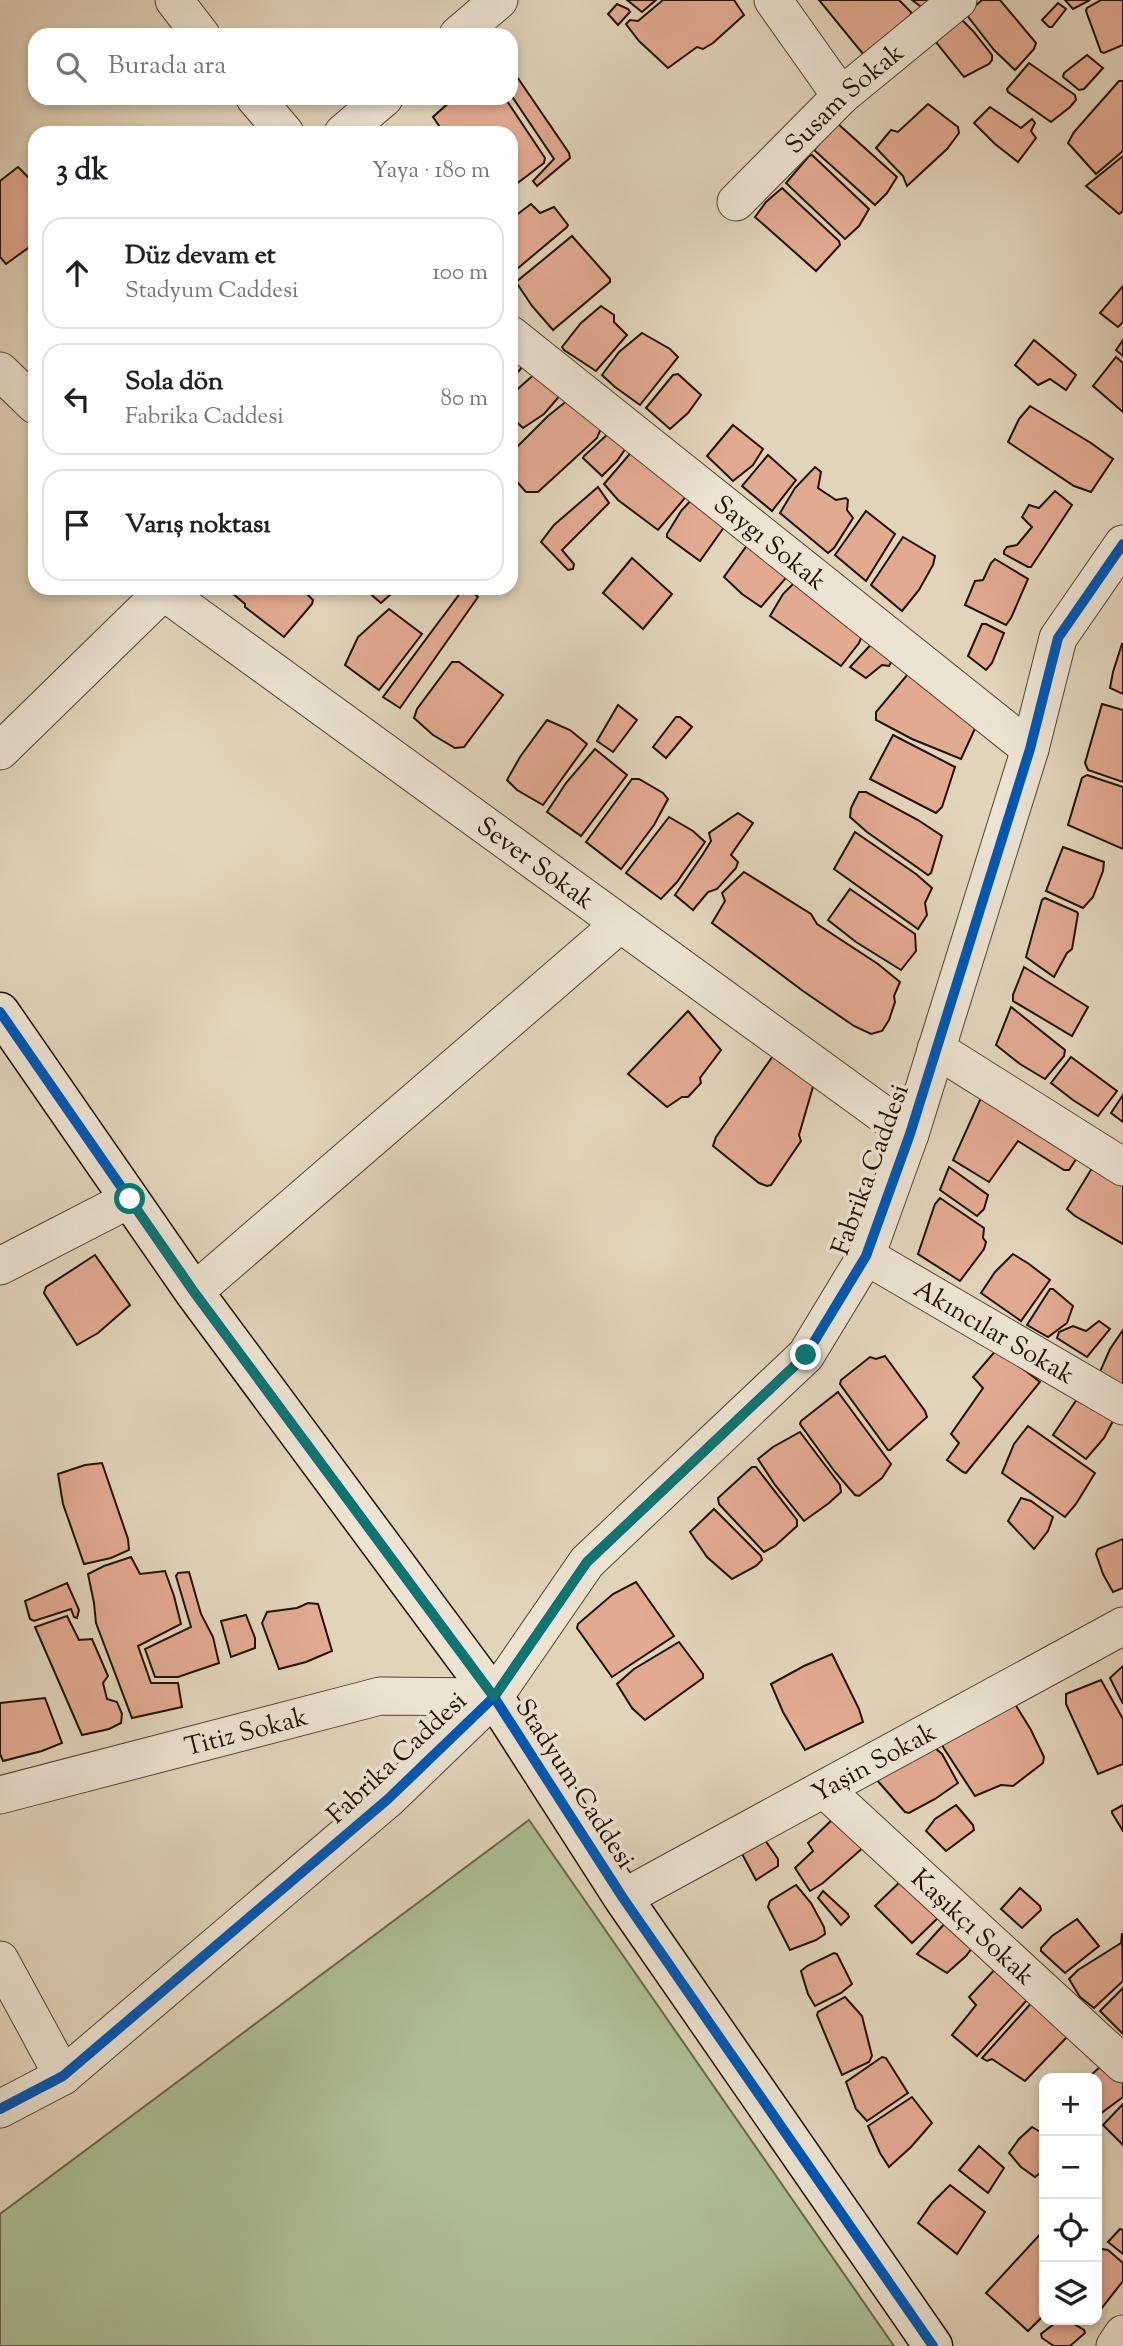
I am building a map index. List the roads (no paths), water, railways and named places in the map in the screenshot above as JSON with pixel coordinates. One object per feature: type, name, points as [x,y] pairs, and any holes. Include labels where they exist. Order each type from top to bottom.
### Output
[{"type":"street","points":[[174,0],[196,28]]},
{"type":"street","points":[[466,28],[499,0]]},
{"type":"street","points":[[774,0],[841,96]]},
{"type":"street","name":"Susam Sokak","points":[[736,202],[841,96],[958,0]]},
{"type":"street","points":[[261,105],[279,126]]},
{"type":"street","points":[[350,126],[376,105]]},
{"type":"street","name":"Saygı Sokak","points":[[518,341],[1030,749]]},
{"type":"street","points":[[0,371],[28,398]]},
{"type":"street","name":"Fabrika Caddesi","points":[[0,2109],[63,2076],[388,1799],[494,1697],[587,1562],[806,1355],[866,1256],[910,1134],[1030,749],[1058,638],[1121,549]]},
{"type":"street","points":[[0,751],[160,595]]},
{"type":"street","name":"Sever Sokak","points":[[172,595],[910,1134]]},
{"type":"street","points":[[194,1292],[620,924]]},
{"type":"street","name":"Stadyum Caddesi","points":[[0,1012],[194,1292],[494,1697],[623,1898],[933,2346]]},
{"type":"street","points":[[936,1049],[1123,1167]]},
{"type":"street","points":[[0,1266],[130,1199]]},
{"type":"street","name":"Akıncılar Sokak","points":[[866,1256],[1123,1406]]},
{"type":"street","name":"Yaşin Sokak","points":[[623,1898],[1123,1626]]},
{"type":"street","name":"Titiz Sokak","points":[[0,1795],[380,1696],[494,1697]]},
{"type":"street","name":"Kaşıkçı Sokak","points":[[824,1789],[1123,2064]]},
{"type":"street","points":[[0,1960],[63,2076]]},
{"type":"street","points":[[1115,2346],[1123,2334]]}]
